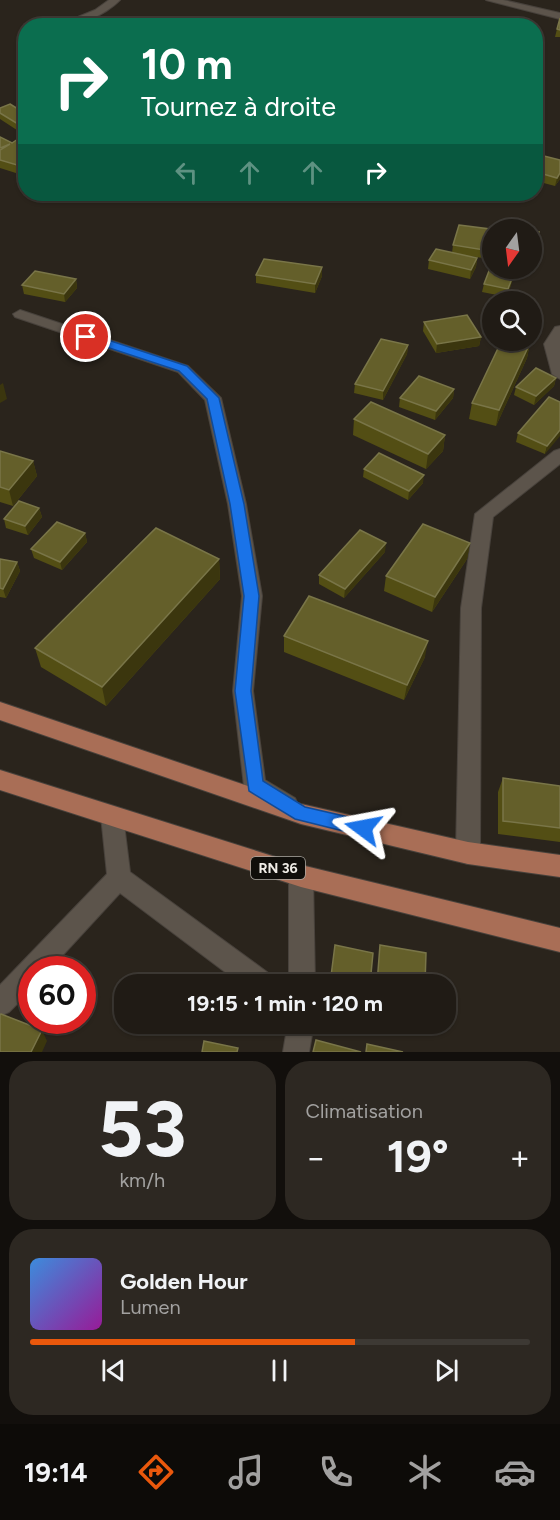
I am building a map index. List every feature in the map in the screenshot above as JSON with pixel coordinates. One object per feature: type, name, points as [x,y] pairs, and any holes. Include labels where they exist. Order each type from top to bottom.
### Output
[{"type":"main road","points":[[0,711],[301,814],[468,852],[560,866]]},
{"type":"main road","name":"RN 36","points":[[0,780],[302,876],[560,940]]},
{"type":"street","points":[[82,18],[98,12],[115,0]]},
{"type":"street","points":[[491,0],[560,16]]},
{"type":"street","points":[[20,314],[183,369],[213,398],[237,504],[252,596],[243,691],[255,786],[301,814]]},
{"type":"street","points":[[560,330],[552,344],[560,374]]},
{"type":"street","points":[[468,852],[471,608],[484,514],[560,455]]},
{"type":"street","points":[[112,816],[119,878],[249,974]]},
{"type":"street","points":[[302,876],[302,974]]},
{"type":"street","points":[[45,956],[119,878]]},
{"type":"street","points":[[0,1003],[18,984]]},
{"type":"street","points":[[296,1052],[299,1034]]},
{"type":"building","points":[[10,104],[18,109],[18,124],[0,113],[0,108]]},
{"type":"building","points":[[0,137],[12,143],[18,139],[18,164],[0,160],[0,150],[10,144],[0,148]]},
{"type":"building","points":[[543,156],[560,160],[560,173],[557,178],[543,174]]},
{"type":"building","points":[[459,225],[482,228],[482,250],[453,245]]},
{"type":"building","points":[[436,249],[477,258],[471,270],[429,260]]},
{"type":"building","points":[[264,259],[322,267],[315,284],[256,275]]},
{"type":"building","points":[[35,271],[76,279],[64,294],[22,285]]},
{"type":"building","points":[[486,279],[512,279],[508,289],[484,284]]},
{"type":"building","points":[[467,315],[481,337],[437,344],[424,322]]},
{"type":"building","points":[[381,339],[408,345],[383,391],[355,384]]},
{"type":"building","points":[[497,351],[526,351],[499,410],[472,403]]},
{"type":"building","points":[[536,368],[556,378],[536,396],[516,387]]},
{"type":"building","points":[[419,376],[454,389],[436,411],[400,398]]},
{"type":"building","points":[[549,397],[560,402],[560,430],[547,446],[518,433]]},
{"type":"building","points":[[371,402],[445,435],[428,454],[354,419]]},
{"type":"building","points":[[0,451],[33,461],[9,490],[0,487]]},
{"type":"building","points":[[379,453],[424,475],[409,491],[364,469]]},
{"type":"building","points":[[19,501],[39,508],[25,526],[4,519]]},
{"type":"building","points":[[57,522],[85,533],[60,562],[31,549]]},
{"type":"building","points":[[423,524],[470,543],[435,597],[386,576]]},
{"type":"building","points":[[156,528],[219,559],[102,687],[35,648]]},
{"type":"building","points":[[360,530],[386,543],[345,589],[319,575]]},
{"type":"building","points":[[0,559],[17,562],[3,589],[0,588]]},
{"type":"building","points":[[309,596],[428,641],[407,685],[284,636]]},
{"type":"building","points":[[503,778],[560,786],[560,828],[503,821]]},
{"type":"building","points":[[335,945],[373,953],[371,974],[331,974]]},
{"type":"building","points":[[380,945],[426,953],[425,974],[378,974]]},
{"type":"building","points":[[0,1015],[18,1021],[18,1034],[40,1034],[31,1052],[0,1052]]},
{"type":"building","points":[[316,1040],[361,1052],[313,1052]]},
{"type":"building","points":[[204,1041],[238,1048],[237,1052],[202,1052]]},
{"type":"building","points":[[367,1044],[403,1052],[366,1052]]},
{"type":"route","points":[[86,337],[183,369],[213,398],[237,504],[252,596],[243,691],[255,786],[301,814],[363,828]]}]
